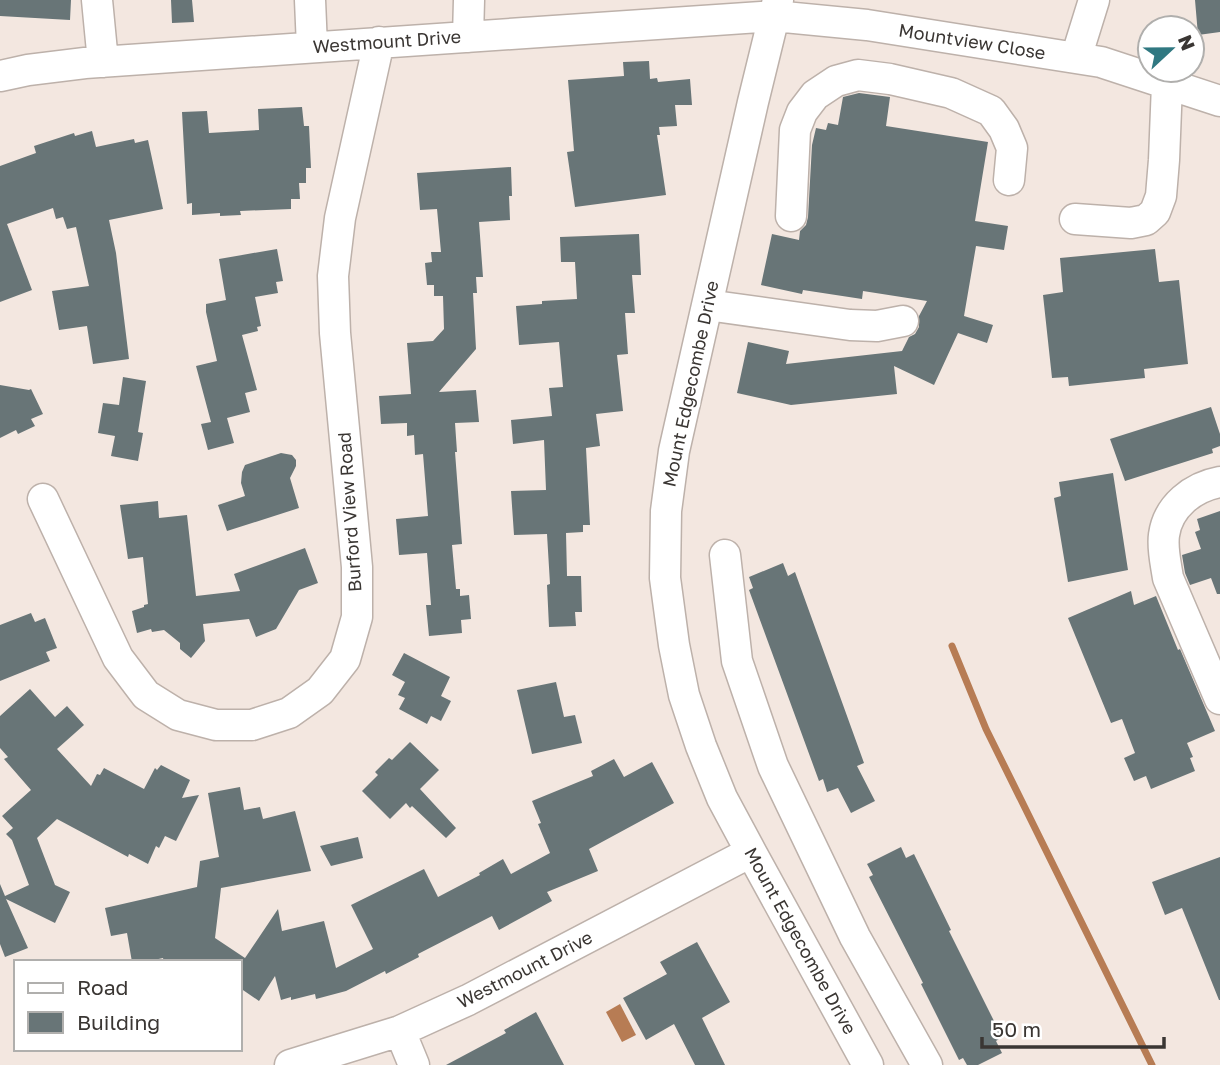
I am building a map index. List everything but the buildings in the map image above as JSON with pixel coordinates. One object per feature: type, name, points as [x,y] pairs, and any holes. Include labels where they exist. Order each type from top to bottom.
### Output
[{"type":"street","points":[[97,0],[103,62]]},
{"type":"street","points":[[310,0],[313,47]]},
{"type":"street","points":[[468,37],[469,0]]},
{"type":"street","points":[[1076,58],[1094,0]]},
{"type":"street","name":"Westmount Drive","points":[[0,76],[28,70],[103,62],[468,37],[776,8]]},
{"type":"street","name":"Mountview Close","points":[[776,8],[1101,62],[1136,74]]},
{"type":"street","name":"Mount Edgecombe Drive","points":[[776,8],[674,451],[666,510],[665,578],[684,695],[701,746],[723,798],[751,852],[868,1065]]},
{"type":"street","name":"Burford View Road","points":[[43,499],[118,658],[146,695],[178,715],[216,726],[252,725],[289,713],[320,691],[345,659],[358,617],[357,567],[335,333],[333,276],[340,218],[379,43]]},
{"type":"street","points":[[791,216],[795,130],[803,112],[815,95],[836,82],[858,75],[890,79],[951,93],[991,111],[1004,129],[1012,148],[1009,180]]},
{"type":"street","points":[[1076,219],[1131,223],[1146,220],[1155,212],[1161,196],[1167,84]]},
{"type":"street","name":"Mountview Close","points":[[1167,84],[1220,101]]},
{"type":"street","points":[[750,116],[795,130]]},
{"type":"street","points":[[707,305],[850,326],[877,326],[903,321]]},
{"type":"street","points":[[1220,482],[1207,484],[1188,495],[1171,513],[1164,534],[1164,557],[1168,578],[1220,699]]},
{"type":"street","points":[[725,555],[737,662],[773,766],[855,937],[927,1065]]},
{"type":"street","name":"Westmount Drive","points":[[290,1065],[401,1031],[468,1000],[751,852]]},
{"type":"street","points":[[401,1031],[414,1065]]},
{"type":"shaded area","points":[[620,1004],[636,1035],[622,1042],[606,1012]]},
{"type":"waterway","points":[[952,646],[986,729],[1152,1065]]}]
